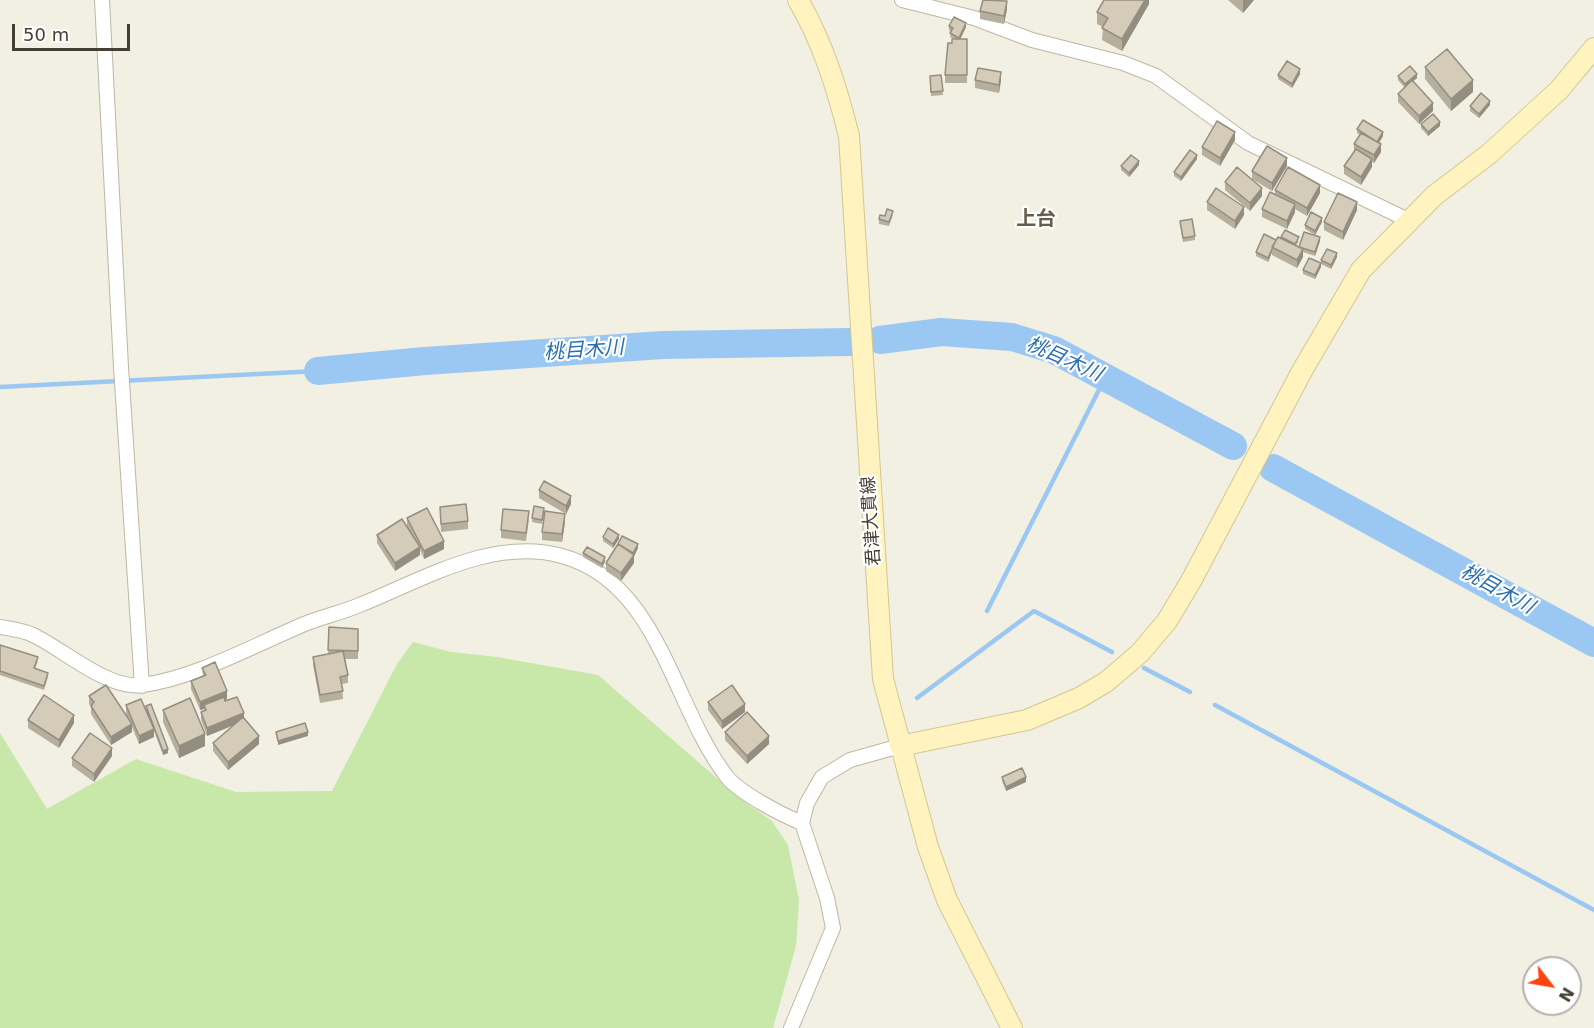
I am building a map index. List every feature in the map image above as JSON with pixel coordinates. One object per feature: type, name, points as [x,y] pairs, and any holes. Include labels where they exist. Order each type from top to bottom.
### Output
[{"type":"main road","name":"君津大貫線","points":[[798,0],[813,26],[836,85],[849,136],[883,679],[928,847],[947,900],[1012,1028]]},
{"type":"main road","points":[[900,746],[1028,720],[1079,698],[1106,682],[1140,653],[1167,621],[1191,581],[1302,371],[1361,270],[1435,195],[1489,154],[1559,90],[1594,48]]},
{"type":"street","points":[[102,0],[122,392],[142,686]]},
{"type":"street","points":[[902,0],[974,18],[1032,40],[1123,63],[1156,76],[1248,143],[1408,220]]},
{"type":"street","points":[[0,627],[33,635],[109,679],[125,685],[142,686],[203,668],[310,622],[361,605],[438,570],[524,550],[563,556],[598,571],[633,604],[706,744],[729,779],[781,815],[802,823]]},
{"type":"street","points":[[791,1028],[833,928],[827,898],[802,823],[807,803],[822,777],[850,760],[900,746]]},
{"type":"green space","points":[[413,642],[451,652],[497,657],[598,675],[742,800],[772,821],[788,845],[799,900],[796,946],[773,1028],[0,1028],[0,733],[47,809],[136,759],[236,792],[332,791],[397,664]]},
{"type":"building","points":[[983,0],[1007,1],[1004,16],[980,11]]},
{"type":"building","points":[[1104,0],[1145,0],[1122,39],[1102,28],[1108,18],[1097,12]]},
{"type":"building","points":[[954,17],[966,23],[959,38],[950,33],[953,28],[949,26]]},
{"type":"building","points":[[952,39],[967,39],[967,75],[945,75],[948,43],[952,43]]},
{"type":"building","points":[[1447,49],[1473,80],[1451,99],[1425,67]]},
{"type":"building","points":[[1287,61],[1300,69],[1292,84],[1278,75]]},
{"type":"building","points":[[1410,66],[1417,74],[1405,84],[1398,76]]},
{"type":"building","points":[[978,68],[1001,72],[999,85],[975,80]]},
{"type":"building","points":[[941,75],[943,91],[931,92],[930,76]]},
{"type":"building","points":[[1412,80],[1433,103],[1419,116],[1398,94]]},
{"type":"building","points":[[1481,93],[1490,101],[1479,114],[1470,106]]},
{"type":"building","points":[[1433,114],[1440,122],[1428,132],[1421,124]]},
{"type":"building","points":[[1363,120],[1383,132],[1377,142],[1357,129]]},
{"type":"building","points":[[1217,121],[1235,132],[1220,158],[1202,147]]},
{"type":"building","points":[[1361,133],[1381,144],[1374,155],[1354,144]]},
{"type":"building","points":[[1267,146],[1287,158],[1272,183],[1252,171]]},
{"type":"building","points":[[1356,149],[1372,159],[1361,177],[1344,166]]},
{"type":"building","points":[[1190,150],[1197,155],[1181,177],[1174,172]]},
{"type":"building","points":[[1131,155],[1139,161],[1129,173],[1121,166]]},
{"type":"building","points":[[1237,167],[1262,188],[1250,203],[1225,182]]},
{"type":"building","points":[[1288,167],[1320,185],[1307,208],[1275,190]]},
{"type":"building","points":[[1216,188],[1244,207],[1235,221],[1207,202]]},
{"type":"building","points":[[1270,192],[1295,204],[1287,221],[1262,209]]},
{"type":"building","points":[[1338,193],[1357,202],[1343,232],[1324,222]]},
{"type":"building","points":[[887,209],[893,211],[889,222],[879,219],[880,215],[885,216]]},
{"type":"building","points":[[1311,212],[1322,218],[1315,231],[1305,225]]},
{"type":"building","points":[[1192,219],[1195,236],[1183,238],[1180,221]]},
{"type":"building","points":[[1285,230],[1299,237],[1295,244],[1281,237]]},
{"type":"building","points":[[1304,232],[1320,237],[1315,252],[1299,247]]},
{"type":"building","points":[[1264,234],[1276,240],[1268,258],[1256,252]]},
{"type":"building","points":[[1278,237],[1303,249],[1297,260],[1272,247]]},
{"type":"building","points":[[1327,249],[1337,253],[1331,265],[1321,260]]},
{"type":"building","points":[[1309,258],[1321,263],[1315,275],[1303,270]]},
{"type":"building","points":[[544,481],[571,496],[566,506],[539,490]]},
{"type":"building","points":[[466,504],[468,521],[441,524],[440,507]]},
{"type":"building","points":[[534,506],[544,508],[542,520],[532,518]]},
{"type":"building","points":[[427,508],[444,541],[424,551],[407,518]]},
{"type":"building","points":[[503,509],[529,511],[526,533],[501,530]]},
{"type":"building","points":[[545,511],[565,514],[562,534],[542,532]]},
{"type":"building","points":[[402,519],[420,547],[395,563],[377,535]]},
{"type":"building","points":[[608,528],[619,535],[613,544],[603,537]]},
{"type":"building","points":[[622,536],[638,544],[633,553],[618,544]]},
{"type":"building","points":[[618,544],[634,555],[621,573],[606,563]]},
{"type":"building","points":[[587,547],[605,557],[602,564],[583,553]]},
{"type":"building","points":[[329,627],[358,629],[358,651],[328,650]]},
{"type":"building","points":[[0,645],[38,657],[34,668],[48,673],[44,686],[0,671]]},
{"type":"building","points":[[343,651],[348,675],[340,677],[343,691],[320,695],[313,657]]},
{"type":"building","points":[[215,662],[227,691],[200,702],[191,681],[206,675],[202,668]]},
{"type":"building","points":[[106,685],[132,724],[111,737],[91,706],[94,702],[89,696]]},
{"type":"building","points":[[732,685],[745,704],[722,721],[708,702]]},
{"type":"building","points":[[44,695],[74,715],[59,740],[28,720]]},
{"type":"building","points":[[224,697],[225,701],[237,697],[244,713],[207,728],[201,712],[206,710],[204,705]]},
{"type":"building","points":[[190,698],[205,734],[179,746],[163,710]]},
{"type":"building","points":[[141,699],[154,729],[139,736],[126,705]]},
{"type":"building","points":[[151,704],[168,749],[163,751],[146,706]]},
{"type":"building","points":[[747,712],[769,736],[747,756],[725,732]]},
{"type":"building","points":[[243,717],[259,736],[228,762],[213,743]]},
{"type":"building","points":[[305,723],[308,732],[278,741],[276,732]]},
{"type":"building","points":[[90,733],[112,748],[94,774],[72,758]]},
{"type":"building","points":[[1022,768],[1026,777],[1006,787],[1002,777]]},
{"type":"waterway","name":"桃目木川","points":[[880,340],[941,332],[1012,337],[1054,350],[1233,446]]},
{"type":"waterway","name":"桃目木川","points":[[318,371],[425,361],[663,345],[850,342]]},
{"type":"waterway","points":[[0,387],[318,371]]},
{"type":"waterway","points":[[987,611],[1105,378]]},
{"type":"waterway","name":"桃目木川","points":[[1273,468],[1594,643]]},
{"type":"waterway","points":[[917,698],[1034,611],[1112,652]]},
{"type":"waterway","points":[[1144,668],[1190,692]]},
{"type":"waterway","points":[[1215,705],[1594,910]]},
{"type":"district","name":"上台","points":[[1036,220]]}]
